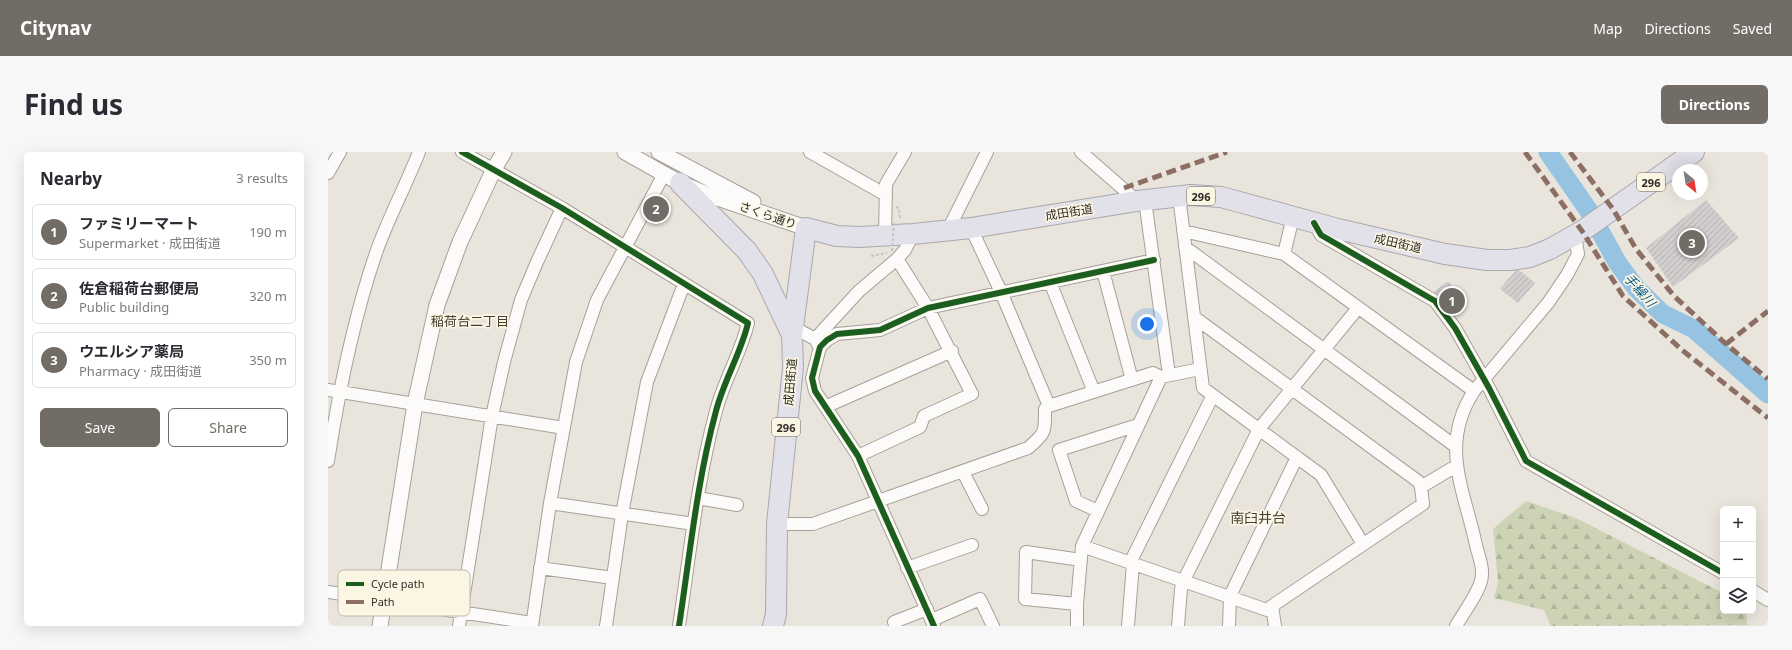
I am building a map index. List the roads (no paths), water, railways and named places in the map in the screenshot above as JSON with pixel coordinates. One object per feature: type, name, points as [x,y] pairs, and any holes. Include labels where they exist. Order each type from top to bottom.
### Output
[{"type":"highway","name":"成田街道","points":[[773,626],[776,614],[777,524],[792,367],[792,331],[806,228],[837,236],[892,242],[913,234],[971,228],[1141,200],[1179,196],[1220,197],[1314,223],[1445,254],[1487,260],[1510,260],[1530,257],[1550,249],[1581,232],[1694,152]]},
{"type":"highway","points":[[672,178],[728,229],[747,251],[763,274],[792,331]]},
{"type":"street","points":[[328,173],[340,152]]},
{"type":"street","points":[[328,461],[333,391],[378,250],[419,152]]},
{"type":"street","points":[[462,152],[562,208],[748,323],[744,341],[726,379],[716,411],[698,498],[679,626]]},
{"type":"street","points":[[390,570],[415,404],[437,306],[460,242],[494,169],[504,152]]},
{"type":"street","name":"さくら通り","points":[[625,152],[672,178],[706,194],[806,228]]},
{"type":"street","points":[[810,152],[886,195]]},
{"type":"street","points":[[858,456],[920,427],[924,416],[972,394],[952,351],[892,242],[886,184],[905,152]]},
{"type":"street","points":[[948,230],[987,152]]},
{"type":"street","points":[[1077,626],[1077,604],[1082,546],[1138,425],[1165,376],[1154,260],[1141,200],[1081,152]]},
{"type":"street","name":"さくら通り","points":[[669,154],[714,183],[806,228]]},
{"type":"street","points":[[470,614],[532,624],[550,503],[576,362],[584,333],[597,300],[625,246],[672,178]]},
{"type":"street","points":[[1179,196],[1182,231],[1203,388],[1321,475],[1363,544]]},
{"type":"street","points":[[468,570],[492,416],[504,362],[521,300],[536,262],[562,208]]},
{"type":"street","points":[[1284,254],[1293,217]]},
{"type":"street","points":[[1314,223],[1321,235],[1435,301],[1455,328],[1526,461],[1720,571]]},
{"type":"street","points":[[971,228],[1001,292],[1049,406]]},
{"type":"street","points":[[1182,231],[1284,254],[1474,391]]},
{"type":"street","points":[[1456,626],[1475,594],[1482,575],[1456,466],[1455,446],[1459,425],[1467,402],[1474,391],[1548,303],[1567,275],[1578,254],[1581,232]]},
{"type":"street","points":[[892,242],[859,291],[817,343],[812,378],[815,391],[827,406],[858,456],[879,501],[907,568],[931,618]]},
{"type":"street","points":[[1185,247],[1455,446]]},
{"type":"street","points":[[792,331],[817,343],[827,340],[837,334],[880,330],[928,308],[1154,260]]},
{"type":"street","points":[[1102,271],[1132,380]]},
{"type":"street","points":[[1050,282],[1094,392]]},
{"type":"street","points":[[606,626],[622,514],[647,382],[684,284]]},
{"type":"street","points":[[1178,626],[1180,589],[1259,429],[1358,308]]},
{"type":"street","points":[[1082,546],[1184,580],[1267,610],[1423,504],[1419,482],[1194,317]]},
{"type":"street","points":[[827,406],[952,351]]},
{"type":"street","points":[[777,524],[813,524],[964,472],[1028,448],[1042,436],[1045,427],[1045,409],[1049,406],[1153,372],[1165,376],[1200,369]]},
{"type":"street","points":[[333,391],[564,428]]},
{"type":"street","points":[[1128,626],[1131,563],[1212,396]]},
{"type":"street","points":[[1098,511],[1076,501],[1059,450],[1138,425]]},
{"type":"street","points":[[1229,626],[1230,596],[1298,457]]},
{"type":"street","points":[[1421,488],[1456,466]]},
{"type":"street","points":[[964,472],[982,509]]},
{"type":"street","points":[[698,498],[737,505]]},
{"type":"street","points":[[550,503],[694,524]]},
{"type":"street","points":[[907,568],[972,545]]},
{"type":"street","points":[[1077,604],[1025,599],[1026,552],[1081,560]]},
{"type":"street","points":[[540,568],[613,578]]},
{"type":"street","points":[[328,592],[338,593]]},
{"type":"street","points":[[1756,593],[1768,600]]},
{"type":"street","points":[[894,622],[931,618],[980,598],[993,626]]},
{"type":"street","points":[[1272,606],[1275,626]]},
{"type":"street","points":[[380,626],[382,616]]},
{"type":"street","points":[[459,626],[461,616]]},
{"type":"waterway","name":"手繰川","points":[[1548,152],[1589,211],[1617,262],[1636,288],[1663,314],[1694,329],[1768,394]]},
{"type":"place","name":"佐倉稲荷台郵便局","points":[[656,209]]},
{"type":"place","name":"ウエルシア薬局","points":[[1692,243]]},
{"type":"place","name":"ファミリーマート","points":[[1452,301]]},
{"type":"district","name":"稲荷台二丁目","points":[[470,321]]},
{"type":"district","name":"南臼井台","points":[[1258,517]]}]
